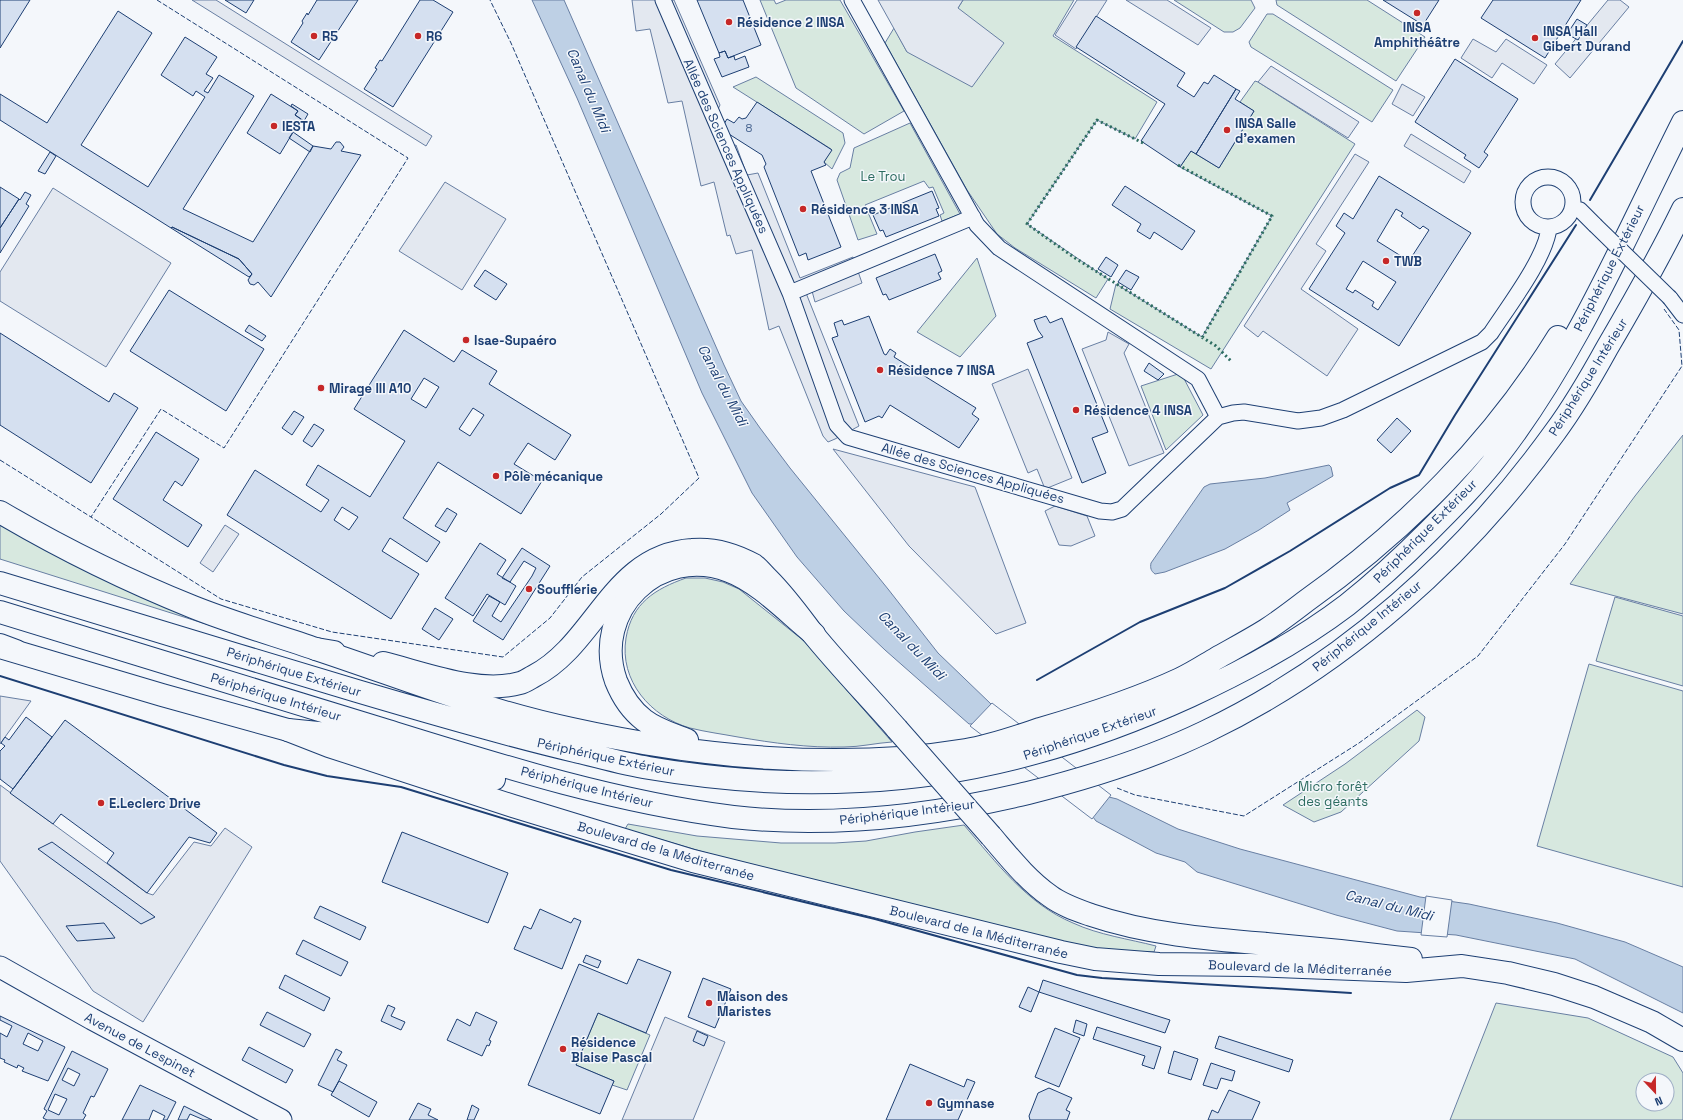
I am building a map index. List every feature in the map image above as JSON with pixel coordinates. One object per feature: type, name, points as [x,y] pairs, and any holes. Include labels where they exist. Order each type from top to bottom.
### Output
[{"type":"main road","name":"Périphérique Extérieur","points":[[0,583],[495,732],[645,768],[720,778],[798,782],[863,781],[976,767],[1040,752],[1126,723],[1168,706],[1213,685],[1307,631],[1345,606],[1394,566],[1454,506],[1494,461],[1544,390],[1606,279],[1683,122]]},
{"type":"main road","name":"Périphérique Intérieur","points":[[0,612],[470,756],[568,784],[650,804],[735,817],[821,821],[874,819],[959,808],[1071,781],[1150,755],[1204,733],[1282,690],[1352,641],[1416,588],[1479,526],[1558,429],[1581,393],[1633,303],[1683,209]]},
{"type":"main road","points":[[0,512],[78,554],[140,584],[194,607],[467,700],[571,729],[680,748],[787,759],[871,760],[924,756],[971,750],[1105,710],[1182,678],[1265,631],[1347,572],[1441,487],[1482,441],[1547,355],[1572,312],[1606,279]]},
{"type":"main road","points":[[316,648],[381,662],[448,680],[486,687],[520,683],[545,671],[567,652],[615,591],[631,576],[651,561],[679,551],[706,549],[729,553],[755,566],[784,594],[814,634],[1018,867],[1032,882],[1051,897],[1073,908],[1100,918],[1133,927],[1207,938],[1367,953],[1462,966]]},
{"type":"main road","points":[[724,753],[659,730],[644,720],[630,707],[619,689],[612,669],[610,647],[613,627],[623,606],[638,586],[660,572],[681,565],[705,565],[729,570],[751,582],[814,634]]},
{"type":"main road","points":[[5,647],[162,695],[288,730],[328,734],[523,787],[568,784]]},
{"type":"main road","name":"Boulevard de la Méditerranée","points":[[288,730],[329,746],[513,806],[693,861],[1061,952],[1095,958],[1159,964],[1250,965],[1406,971],[1462,966],[1508,973],[1554,984],[1587,995],[1652,1022],[1683,1040]]},
{"type":"street","name":"Allée des Sciences Appliquées","points":[[662,0],[790,293],[837,425],[848,437],[1100,511],[1112,512],[1122,509],[1218,417]]},
{"type":"street","points":[[852,0],[977,225],[999,248],[1198,379],[1218,417],[1244,412],[1298,421],[1321,418],[1343,410],[1482,342],[1492,333],[1538,260],[1548,238],[1549,227]]},
{"type":"street","points":[[1547,177],[1558,179],[1570,190],[1573,196],[1573,208],[1567,219],[1562,224],[1549,227],[1539,226],[1530,219],[1524,210],[1524,197],[1530,185],[1535,181],[1547,177]]},
{"type":"street","points":[[1573,208],[1580,210],[1677,302],[1683,315]]},
{"type":"street","points":[[790,293],[973,217]]},
{"type":"street","name":"Avenue de Lespinet","points":[[0,967],[92,1019],[281,1120]]},
{"type":"green space","points":[[760,0],[774,0],[776,4],[786,0],[840,0],[904,111],[864,134],[796,88]]},
{"type":"green space","points":[[963,0],[1074,0],[1053,36],[1157,102],[1135,139],[1097,120],[1027,224],[1108,279],[1096,298],[1015,248],[997,234],[967,190],[885,43],[894,28],[907,52],[958,8]]},
{"type":"green space","points":[[1174,0],[1251,0],[1255,8],[1240,28],[1233,32],[1224,32]]},
{"type":"green space","points":[[1276,0],[1367,0],[1425,37],[1396,81],[1277,5]]},
{"type":"green space","points":[[1267,14],[1273,14],[1393,90],[1372,122],[1251,47],[1249,42]]},
{"type":"green space","points":[[756,77],[843,133],[845,143],[832,169],[824,162],[831,149],[733,87]]},
{"type":"green space","points":[[1255,81],[1355,144],[1211,369],[1110,309],[1116,284],[1202,337],[1272,216],[1180,167],[1191,151],[1219,168],[1254,111],[1240,102]]},
{"type":"green space","name":"Le Trou","points":[[910,123],[960,214],[942,221],[940,215],[944,213],[933,187],[929,188],[924,181],[865,205],[877,234],[858,240],[837,180],[840,173],[850,168],[854,148]]},
{"type":"green space","points":[[977,258],[996,316],[960,357],[917,332]]},
{"type":"green space","points":[[1181,373],[1203,415],[1166,450],[1141,386]]},
{"type":"green space","points":[[1683,435],[1683,614],[1570,584],[1635,496]]},
{"type":"green space","points":[[0,525],[92,574],[225,630],[0,559]]},
{"type":"green space","points":[[686,578],[705,578],[723,582],[739,589],[804,641],[892,742],[831,747],[791,745],[764,741],[690,728],[676,723],[651,706],[641,695],[633,682],[628,669],[625,654],[626,638],[629,626],[639,607],[647,599],[664,587]]},
{"type":"green space","points":[[1615,597],[1683,616],[1683,686],[1596,661]]},
{"type":"green space","points":[[1589,664],[1683,691],[1683,887],[1537,846]]},
{"type":"green space","name":"Micro forêt des géants","points":[[1417,710],[1425,717],[1419,741],[1341,812],[1314,822],[1283,805],[1345,764]]},
{"type":"green space","points":[[628,824],[697,836],[781,843],[835,843],[866,841],[964,825],[1013,881],[1041,905],[1056,915],[1093,931],[1156,946],[1154,952],[1119,951],[1078,946],[717,856],[625,829]]},
{"type":"green space","points":[[1496,1003],[1588,1018],[1673,1057],[1683,1073],[1683,1120],[1450,1120]]},
{"type":"green space","points":[[598,1013],[650,1035],[627,1090],[612,1085],[614,1081],[576,1065]]},
{"type":"shaded area","points":[[192,0],[216,0],[432,136],[426,146]]},
{"type":"shaded area","points":[[632,0],[674,0],[720,105],[710,126],[721,150],[736,145],[747,175],[758,173],[800,278],[853,257],[862,283],[815,302],[812,291],[806,293],[859,426],[835,439],[828,442],[823,436],[779,326],[769,330],[752,250],[736,254],[730,235],[727,236],[714,182],[701,186],[682,101],[668,103],[650,29],[636,31]]},
{"type":"shaded area","points":[[878,0],[963,0],[958,8],[1004,43],[972,87],[907,52]]},
{"type":"shaded area","points":[[1077,0],[1107,0],[1076,49],[1055,35]]},
{"type":"shaded area","points":[[1126,0],[1167,0],[1211,28],[1198,45]]},
{"type":"shaded area","points":[[1608,0],[1620,0],[1629,7],[1570,78],[1555,64]]},
{"type":"shaded area","points":[[1473,39],[1496,52],[1506,39],[1547,65],[1534,84],[1502,63],[1492,78],[1461,58]]},
{"type":"shaded area","points":[[1271,66],[1359,122],[1348,138],[1258,82]]},
{"type":"shaded area","points":[[1402,84],[1425,97],[1413,116],[1392,104]]},
{"type":"shaded area","points":[[1411,134],[1471,171],[1464,183],[1404,146]]},
{"type":"shaded area","points":[[1355,154],[1369,162],[1316,244],[1326,251],[1301,289],[1358,329],[1327,376],[1263,331],[1258,337],[1244,326]]},
{"type":"shaded area","points":[[445,182],[506,219],[462,290],[399,251]]},
{"type":"shaded area","points":[[53,188],[171,263],[106,367],[0,301],[0,272]]},
{"type":"shaded area","points":[[1108,332],[1129,344],[1124,353],[1164,453],[1129,466],[1082,349],[1106,340]]},
{"type":"shaded area","points":[[1028,369],[1072,478],[1045,489],[1037,469],[1028,473],[992,384]]},
{"type":"shaded area","points":[[833,449],[975,487],[1026,623],[996,634],[909,546]]},
{"type":"shaded area","points":[[1055,506],[1087,516],[1095,536],[1071,546],[1059,545],[1045,511]]},
{"type":"shaded area","points":[[225,525],[239,534],[213,572],[200,563]]},
{"type":"shaded area","points":[[0,696],[31,701],[0,744]]},
{"type":"shaded area","points":[[0,785],[147,893],[153,895],[194,842],[211,846],[225,828],[252,847],[143,1022],[93,991],[0,861]]},
{"type":"shaded area","points":[[665,1017],[725,1042],[693,1120],[622,1120]]},
{"type":"water","name":"Canal du Midi","points":[[532,0],[564,0],[741,401],[790,468],[938,653],[991,704],[1109,797],[1117,799],[1178,829],[1240,849],[1420,897],[1469,904],[1557,923],[1625,942],[1683,967],[1683,1013],[1575,959],[1456,935],[1397,931],[1336,915],[1197,872],[1185,862],[1156,853],[1096,821],[1093,817],[972,724],[969,724],[885,650],[844,611],[797,557],[752,493],[702,393],[577,98]]},
{"type":"water","points":[[1329,465],[1333,476],[1287,503],[1290,510],[1259,530],[1225,549],[1165,572],[1155,574],[1152,571],[1151,563],[1204,487],[1210,484],[1265,478]]},
{"type":"pier","points":[[992,703],[1111,795],[1092,819],[970,726]]},
{"type":"pier","points":[[1426,896],[1452,900],[1447,937],[1421,935]]},
{"type":"building","points":[[0,0],[30,0],[0,48]]},
{"type":"building","points":[[225,0],[254,0],[246,13]]},
{"type":"building","name":"R5","points":[[317,0],[358,0],[319,60],[291,42],[303,23],[302,21],[307,13],[308,15]]},
{"type":"building","name":"R6","points":[[420,0],[433,0],[453,12],[393,107],[364,89],[377,69],[375,68],[380,60],[382,61]]},
{"type":"building","name":"Résidence 2 INSA","points":[[697,0],[743,0],[761,45],[728,58],[725,51],[719,53]]},
{"type":"building","name":"INSA Amphithéâtre","points":[[1383,0],[1439,0],[1423,25]]},
{"type":"building","name":"INSA Hall Gibert Durand","points":[[1493,0],[1581,0],[1545,58],[1481,18]]},
{"type":"building","points":[[118,11],[152,33],[81,145],[148,187],[205,97],[196,91],[193,96],[161,75],[185,37],[217,57],[206,74],[213,78],[204,91],[208,93],[219,75],[254,96],[183,209],[253,242],[313,146],[331,149],[336,142],[340,142],[344,147],[341,151],[361,155],[271,297],[258,282],[254,285],[250,284],[248,280],[252,274],[239,259],[172,227],[171,228],[0,120],[0,94],[47,123]]},
{"type":"building","points":[[1096,16],[1185,73],[1177,86],[1194,97],[1204,82],[1208,84],[1214,75],[1236,89],[1196,154],[1191,151],[1180,167],[1141,141],[1165,104],[1076,47]]},
{"type":"building","points":[[1577,19],[1587,25],[1578,40],[1567,34]]},
{"type":"building","points":[[725,51],[728,58],[734,56],[735,60],[745,56],[749,67],[722,77],[714,59],[720,57],[719,53]]},
{"type":"building","points":[[1455,59],[1518,99],[1484,152],[1488,155],[1479,168],[1464,158],[1466,155],[1415,122]]},
{"type":"building","name":"INSA Salle d'examen","points":[[1236,89],[1240,91],[1235,99],[1254,111],[1219,168],[1196,154]]},
{"type":"building","name":"IESTA","points":[[271,94],[298,111],[295,115],[301,119],[280,154],[247,133]]},
{"type":"building","name":"Résidence 3 INSA","points":[[757,102],[832,150],[824,162],[826,165],[811,171],[841,247],[808,260],[806,253],[799,256],[764,167],[766,164],[762,155],[721,129],[727,119],[734,123],[739,117],[742,119],[746,118]]},
{"type":"building","points":[[292,104],[308,114],[304,121],[295,115],[298,111],[291,106]]},
{"type":"building","points":[[293,132],[313,146],[310,152],[289,138]]},
{"type":"building","points":[[50,152],[56,156],[45,174],[38,171]]},
{"type":"building","name":"TWB","points":[[1379,176],[1471,233],[1399,346],[1309,289],[1345,233],[1336,226],[1344,213],[1353,219]],"holes":[[[1396,209],[1403,213],[1401,216],[1420,229],[1423,226],[1429,230],[1409,261],[1377,241]],[[1363,261],[1396,282],[1378,310],[1372,306],[1374,302],[1355,290],[1353,293],[1346,289]]]},
{"type":"building","points":[[1125,186],[1195,231],[1182,250],[1154,232],[1150,239],[1137,231],[1141,224],[1112,205]]},
{"type":"building","points":[[0,187],[19,199],[0,228]]},
{"type":"building","points":[[932,191],[939,208],[936,209],[939,216],[886,237],[883,230],[880,231],[873,215]]},
{"type":"building","points":[[25,192],[31,195],[26,204],[29,206],[0,253],[0,228]]},
{"type":"building","points":[[172,227],[239,259],[252,274],[249,277],[171,228]]},
{"type":"building","points":[[935,254],[942,271],[938,273],[941,279],[889,300],[886,294],[883,295],[876,278]]},
{"type":"building","points":[[1106,257],[1118,265],[1111,277],[1098,269]]},
{"type":"building","points":[[485,270],[507,284],[496,300],[474,286]]},
{"type":"building","points":[[1126,270],[1139,277],[1131,290],[1118,282]]},
{"type":"building","points":[[169,290],[264,349],[226,411],[130,351]]},
{"type":"building","name":"Résidence 7 INSA","points":[[869,316],[884,354],[886,355],[890,349],[896,353],[894,357],[976,408],[972,414],[979,419],[959,448],[890,405],[882,418],[879,416],[865,422],[832,338],[838,336],[834,323],[842,320],[844,325]]},
{"type":"building","name":"Résidence 4 INSA","points":[[1046,316],[1050,323],[1062,318],[1108,432],[1092,438],[1106,473],[1082,483],[1027,343],[1043,337],[1034,320]]},
{"type":"building","points":[[249,325],[266,336],[262,341],[245,331]]},
{"type":"building","name":"Pôle mécanique","points":[[404,330],[454,362],[462,350],[497,371],[489,384],[571,435],[555,460],[528,443],[514,464],[542,481],[521,514],[438,462],[403,518],[440,542],[427,562],[390,538],[382,551],[419,574],[391,619],[227,515],[255,470],[321,512],[329,500],[306,485],[318,465],[370,497],[405,441],[354,409]],"holes":[[[424,378],[439,387],[426,408],[411,399]],[[473,408],[484,415],[470,436],[459,429]],[[342,507],[358,517],[349,530],[334,520]]]},
{"type":"building","points":[[0,333],[109,402],[114,393],[138,408],[91,483],[0,425]]},
{"type":"building","points":[[1149,363],[1164,374],[1158,380],[1144,371]]},
{"type":"building","points":[[294,411],[304,417],[292,435],[282,428]]},
{"type":"building","points":[[1397,418],[1411,431],[1391,453],[1377,440]]},
{"type":"building","points":[[314,424],[324,430],[312,447],[303,441]]},
{"type":"building","points":[[156,432],[199,459],[182,486],[175,481],[163,500],[202,525],[188,547],[113,499]]},
{"type":"building","points":[[447,508],[457,514],[446,532],[435,526]]},
{"type":"building","points":[[480,543],[506,560],[497,574],[516,586],[505,605],[487,594],[473,616],[445,598]]},
{"type":"building","name":"Soufflerie","points":[[522,548],[550,566],[503,640],[473,621],[489,596],[500,602],[492,616],[501,622],[532,576],[536,568],[524,561],[510,582],[502,578]]},
{"type":"building","points":[[435,608],[453,619],[439,640],[422,629]]},
{"type":"building","points":[[26,717],[52,737],[13,789],[0,779],[0,751],[5,746],[1,743],[5,737],[9,740]]},
{"type":"building","name":"E.Leclerc Drive","points":[[65,720],[217,833],[210,843],[189,837],[147,893],[107,863],[114,853],[61,814],[53,824],[10,793]]},
{"type":"building","points":[[402,832],[508,873],[488,923],[382,882]]},
{"type":"building","points":[[52,842],[155,917],[141,924],[38,849]]},
{"type":"building","points":[[320,906],[366,927],[360,940],[314,918]]},
{"type":"building","points":[[540,909],[571,923],[574,918],[581,921],[562,969],[514,949],[524,926],[531,929]]},
{"type":"building","points":[[104,923],[115,938],[77,941],[66,926]]},
{"type":"building","points":[[303,940],[348,962],[341,976],[296,954]]},
{"type":"building","points":[[586,955],[601,961],[598,968],[583,962]]},
{"type":"building","name":"Résidence Blaise Pascal","points":[[638,959],[671,972],[646,1033],[598,1013],[576,1065],[614,1081],[600,1114],[528,1085],[579,964],[627,984]]},
{"type":"building","points":[[285,975],[330,998],[324,1011],[279,988]]},
{"type":"building","name":"Maison des Maristes","points":[[703,978],[731,989],[715,1028],[688,1017]]},
{"type":"building","points":[[1043,980],[1170,1020],[1165,1033],[1039,992]]},
{"type":"building","points":[[1028,987],[1039,992],[1031,1012],[1019,1007]]},
{"type":"building","points":[[388,1005],[395,1008],[391,1016],[405,1022],[401,1030],[381,1021]]},
{"type":"building","points":[[267,1012],[311,1034],[304,1047],[260,1025]]},
{"type":"building","points":[[476,1012],[497,1022],[489,1040],[491,1041],[489,1046],[487,1045],[482,1056],[447,1040],[457,1019],[470,1026]]},
{"type":"building","points":[[0,1016],[65,1047],[48,1081],[22,1071],[24,1068],[18,1065],[17,1068],[4,1062],[5,1060],[0,1058],[0,1033],[7,1037],[12,1026],[0,1020]],"holes":[[[28,1033],[43,1041],[38,1051],[23,1044]]]},
{"type":"building","points":[[1076,1020],[1087,1024],[1084,1036],[1073,1032]]},
{"type":"building","points":[[1097,1027],[1161,1047],[1154,1069],[1142,1065],[1145,1056],[1093,1039]]},
{"type":"building","points":[[1055,1028],[1080,1038],[1059,1087],[1035,1077]]},
{"type":"building","points":[[697,1031],[708,1036],[704,1046],[693,1041]]},
{"type":"building","points":[[1219,1036],[1293,1060],[1289,1072],[1215,1048]]},
{"type":"building","points":[[249,1047],[293,1070],[286,1083],[242,1060]]},
{"type":"building","points":[[336,1049],[342,1052],[337,1060],[347,1065],[333,1092],[318,1085]]},
{"type":"building","points":[[72,1051],[108,1069],[94,1097],[91,1096],[83,1113],[86,1115],[83,1120],[47,1120],[43,1118],[47,1111],[44,1109]],"holes":[[[68,1068],[80,1074],[74,1086],[62,1080]],[[55,1094],[67,1099],[59,1115],[48,1110]]]},
{"type":"building","points":[[1174,1051],[1198,1059],[1191,1080],[1168,1073]]},
{"type":"building","points":[[1211,1063],[1235,1071],[1232,1081],[1221,1078],[1217,1089],[1203,1085]]},
{"type":"building","name":"Gymnase","points":[[910,1064],[964,1087],[967,1079],[975,1082],[958,1120],[886,1120]]},
{"type":"building","points":[[339,1081],[377,1102],[369,1117],[331,1095]]},
{"type":"building","points":[[140,1085],[176,1102],[167,1120],[163,1120],[165,1116],[153,1110],[149,1120],[122,1120]]},
{"type":"building","points":[[1049,1088],[1072,1098],[1066,1110],[1070,1112],[1067,1120],[1030,1120],[1029,1116],[1038,1093]]},
{"type":"building","points":[[1229,1090],[1260,1102],[1252,1120],[1208,1120],[1212,1110],[1218,1113]]},
{"type":"building","points":[[418,1103],[431,1109],[428,1115],[438,1120],[409,1120]]},
{"type":"building","points":[[472,1105],[479,1109],[474,1120],[467,1120]]},
{"type":"building","points":[[184,1106],[212,1120],[204,1120],[190,1114],[187,1120],[178,1120]]},
{"type":"hedge","points":[[1143,143],[1097,120],[1027,224],[1075,258],[1216,346],[1232,362]]},
{"type":"hedge","points":[[1178,165],[1272,216],[1202,338]]},
{"type":"fence","points":[[157,0],[408,158],[224,448],[161,409],[91,517],[221,599],[332,632],[503,657],[550,618],[582,577],[661,514],[699,478],[511,43],[490,0]]},
{"type":"fence","points":[[1117,788],[1135,795],[1244,816],[1359,743],[1478,656],[1565,544],[1682,366],[1679,330],[1664,309]]},
{"type":"fence","points":[[0,460],[91,517]]},
{"type":"wall","points":[[1590,200],[1683,41]]},
{"type":"wall","points":[[1037,680],[1140,622],[1225,588],[1290,551],[1390,488],[1419,475],[1455,415],[1576,225]]},
{"type":"wall","points":[[0,676],[284,765],[327,776],[401,787],[671,870],[875,919],[1077,975],[1102,978],[1351,993]]},
{"type":"place","name":"INSA Amphithéâtre","points":[[1417,13]]},
{"type":"place","name":"Résidence 2 INSA","points":[[729,22]]},
{"type":"place","name":"R5","points":[[314,36]]},
{"type":"place","name":"R6","points":[[418,36]]},
{"type":"place","name":"INSA Hall Gibert Durand","points":[[1535,38]]},
{"type":"place","name":"IESTA","points":[[274,126]]},
{"type":"place","name":"INSA Salle d'examen","points":[[1227,130]]},
{"type":"place","name":"Résidence 3 INSA","points":[[803,209]]},
{"type":"place","name":"TWB","points":[[1386,261]]},
{"type":"place","name":"Isae-Supaéro","points":[[466,340]]},
{"type":"place","name":"Résidence 7 INSA","points":[[880,370]]},
{"type":"place","name":"Mirage III A10","points":[[321,388]]},
{"type":"place","name":"Résidence 4 INSA","points":[[1076,410]]},
{"type":"place","name":"Pôle mécanique","points":[[496,476]]},
{"type":"place","name":"Soufflerie","points":[[529,589]]},
{"type":"place","name":"E.Leclerc Drive","points":[[101,803]]},
{"type":"place","name":"Maison des Maristes","points":[[709,1003]]},
{"type":"place","name":"Résidence Blaise Pascal","points":[[563,1049]]},
{"type":"place","name":"Gymnase","points":[[929,1103]]}]
